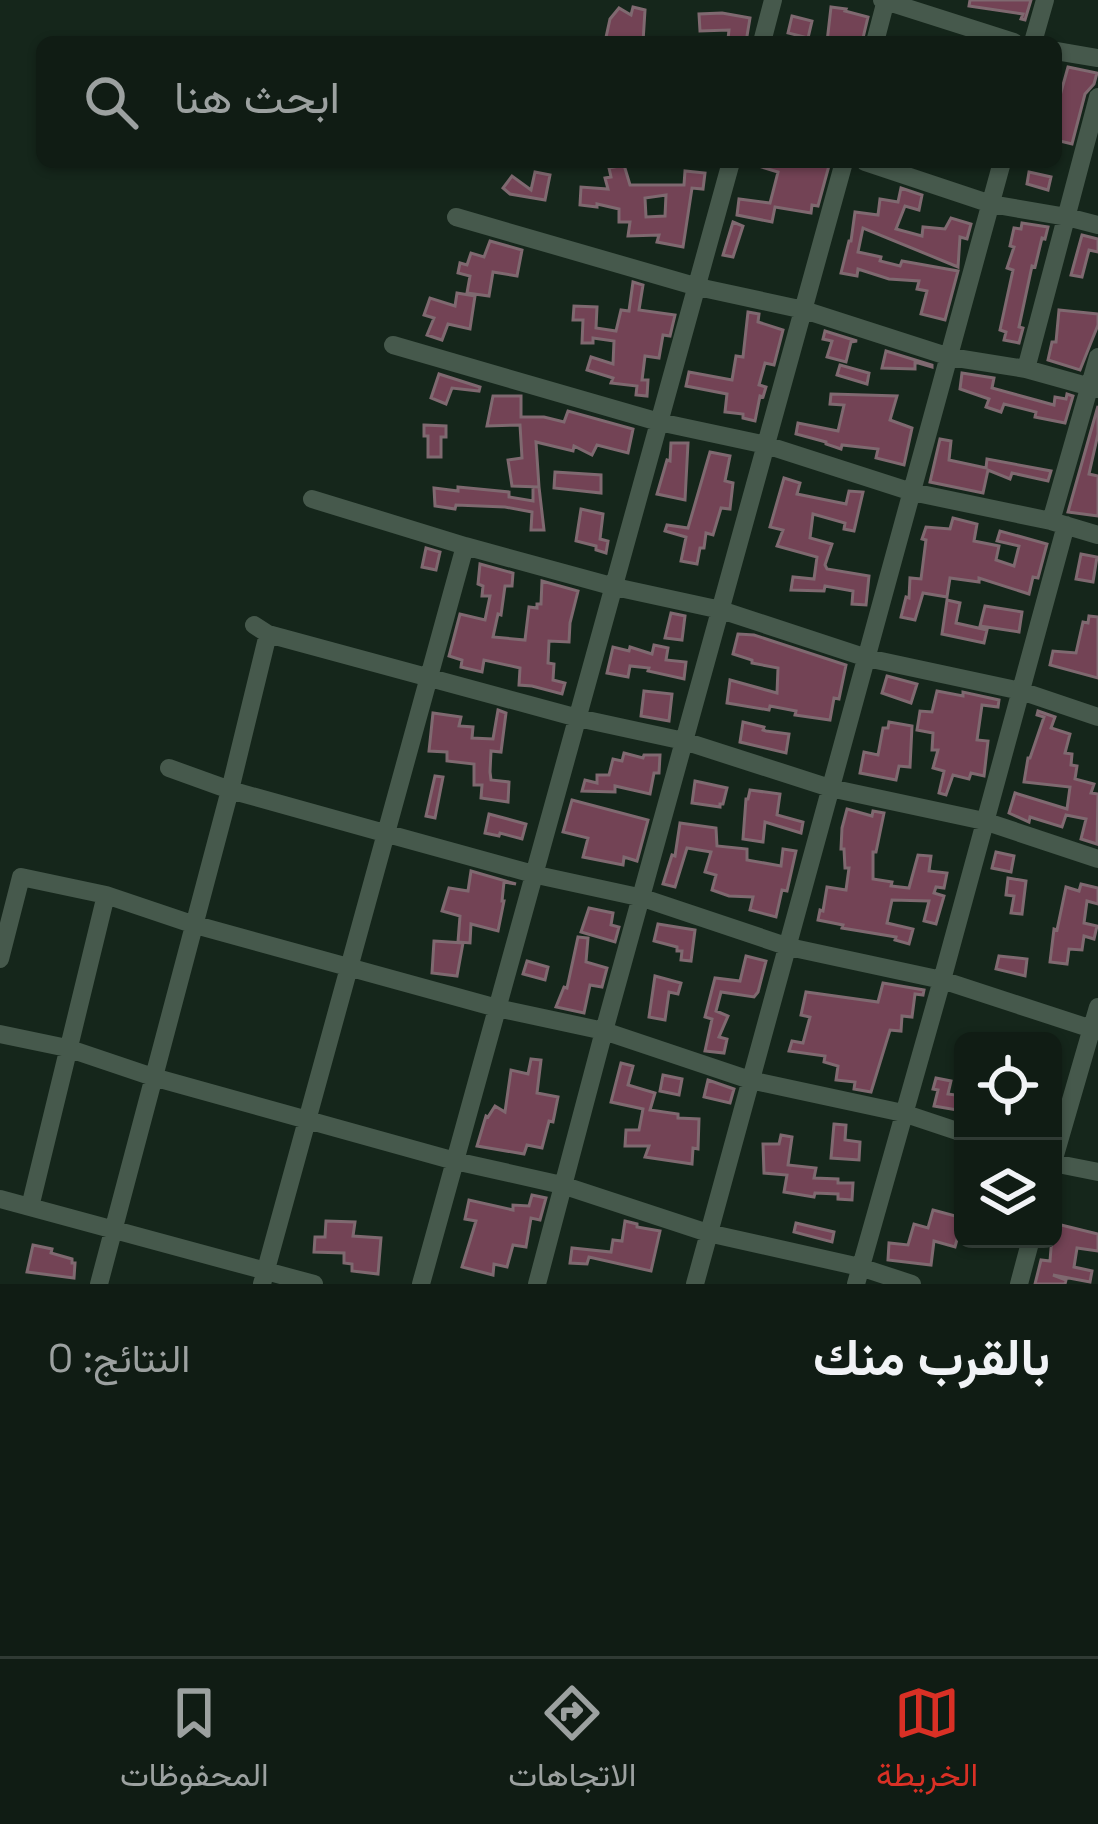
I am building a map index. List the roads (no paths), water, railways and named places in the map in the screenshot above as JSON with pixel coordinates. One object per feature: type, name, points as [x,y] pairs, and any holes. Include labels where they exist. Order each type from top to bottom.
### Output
[{"type":"street","points":[[764,36],[773,0]]},
{"type":"street","points":[[876,36],[885,0],[996,36]]},
{"type":"street","points":[[1036,36],[1046,0]]},
{"type":"street","points":[[1062,52],[1098,58]]},
{"type":"street","points":[[1026,369],[1098,97]]},
{"type":"street","points":[[421,1284],[729,168]]},
{"type":"street","points":[[537,1284],[842,168]]},
{"type":"street","points":[[883,168],[991,204],[1098,225]]},
{"type":"street","points":[[695,1284],[1000,168]]},
{"type":"street","points":[[456,217],[698,287],[805,310],[950,357],[1026,369],[1094,388]]},
{"type":"street","points":[[393,345],[659,422],[766,445],[911,492],[1098,535]]},
{"type":"street","points":[[858,1275],[1021,692],[1098,357]]},
{"type":"street","points":[[312,499],[615,587],[721,610],[867,658],[1021,692],[1098,717]]},
{"type":"street","points":[[264,1277],[465,546]]},
{"type":"street","points":[[99,1284],[230,790],[261,630],[578,718],[683,740],[830,788],[983,821],[1098,859]]},
{"type":"street","points":[[169,768],[230,790],[537,875],[643,898],[789,947],[942,980],[1095,1030]]},
{"type":"street","points":[[0,959],[21,877],[106,895],[192,924],[497,1008],[604,1031],[750,1080],[903,1113],[954,1130]]},
{"type":"street","points":[[30,1207],[106,895]]},
{"type":"street","points":[[1060,1140],[1098,1007]]},
{"type":"street","points":[[0,1034],[67,1048],[153,1077],[455,1161],[562,1184],[708,1233],[858,1275],[912,1284]]},
{"type":"street","points":[[1062,1164],[1098,1172]]},
{"type":"street","points":[[0,1199],[264,1277],[314,1284]]},
{"type":"street","points":[[1019,1284],[1029,1248]]}]
